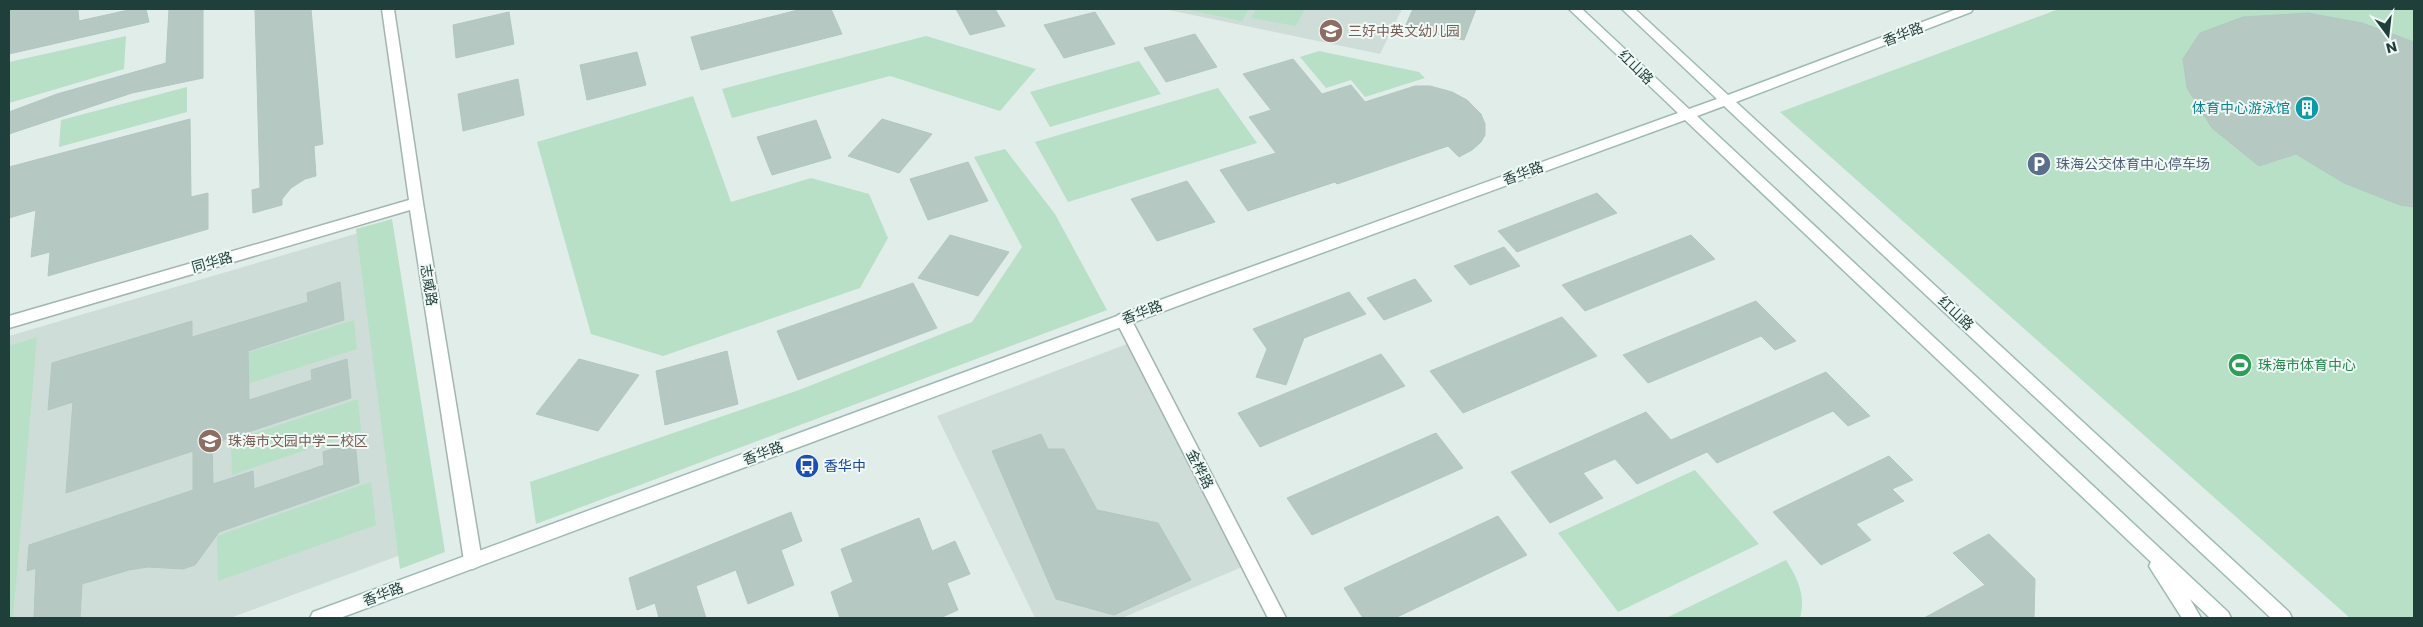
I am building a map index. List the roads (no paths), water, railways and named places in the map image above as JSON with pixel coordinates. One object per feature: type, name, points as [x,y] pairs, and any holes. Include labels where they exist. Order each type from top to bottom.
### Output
[{"type":"street","name":"志威路","points":[[388,9],[416,203],[474,561]]},
{"type":"street","name":"红山路","points":[[1575,9],[2222,618]]},
{"type":"street","name":"红山路","points":[[1628,9],[2283,618]]},
{"type":"street","name":"香华路","points":[[318,618],[1123,319],[1525,172],[1728,101],[1967,9]]},
{"type":"street","name":"同华路","points":[[9,322],[416,203]]},
{"type":"street","name":"金桦路","points":[[1123,319],[1277,618]]},
{"type":"street","points":[[2145,546],[2192,618]]},
{"type":"place","name":"三好中英文幼儿园","points":[[1331,31]]},
{"type":"place","name":"体育中心游泳馆","points":[[2307,108]]},
{"type":"place","name":"珠海公交体育中心停车场","points":[[2039,164]]},
{"type":"place","name":"珠海市体育中心","points":[[2240,365]]},
{"type":"place","name":"珠海市文园中学二校区","points":[[210,441]]},
{"type":"place","name":"香华中","points":[[807,466]]}]
